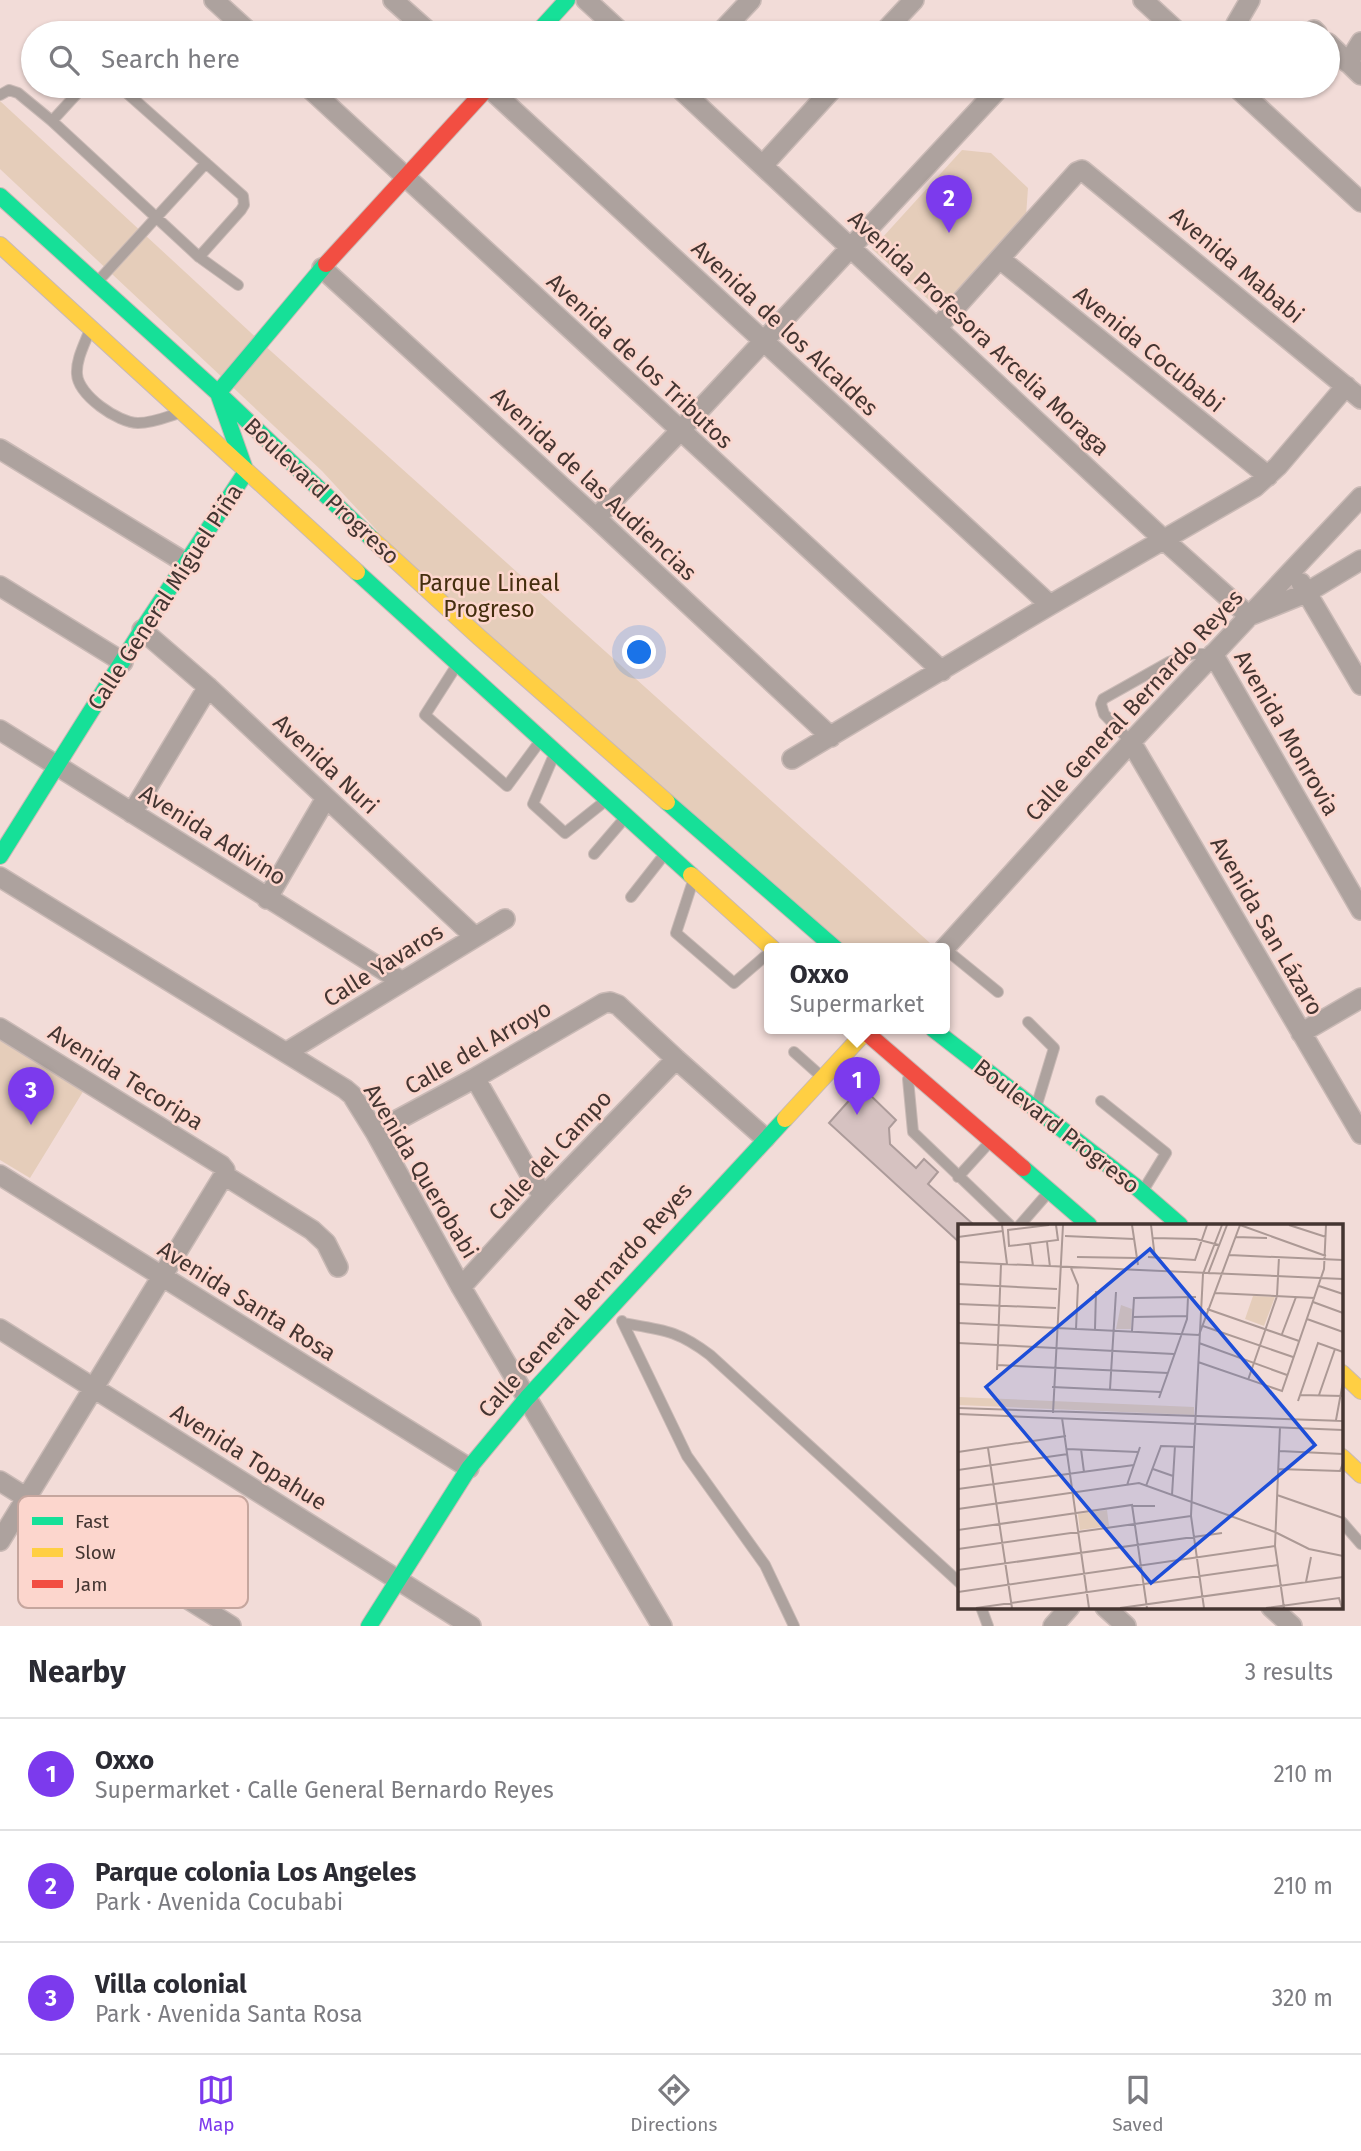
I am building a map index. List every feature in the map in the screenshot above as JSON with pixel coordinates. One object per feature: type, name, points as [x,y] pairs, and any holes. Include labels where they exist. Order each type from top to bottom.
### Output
[{"type":"main road","points":[[548,21],[567,0]]},
{"type":"main road","points":[[126,361],[178,382],[218,393],[270,327],[477,98]]},
{"type":"main road","name":"Boulevard Progreso","points":[[0,196],[218,393],[326,497],[479,637],[829,943]]},
{"type":"main road","name":"Boulevard Progreso","points":[[0,245],[766,943]]},
{"type":"main road","name":"Calle General Miguel Piña","points":[[0,856],[142,630],[246,472],[218,393]]},
{"type":"main road","points":[[246,472],[279,479],[326,497]]},
{"type":"main road","name":"Calle General Bernardo Reyes","points":[[369,1626],[469,1468],[527,1398],[861,1034]]},
{"type":"main road","points":[[869,1034],[1088,1224]]},
{"type":"main road","name":"Boulevard Progreso","points":[[939,1034],[1179,1224]]},
{"type":"main road","points":[[1344,1375],[1361,1391]]},
{"type":"main road","points":[[1344,1396],[1361,1408]]},
{"type":"street","points":[[214,0],[237,21]]},
{"type":"street","points":[[393,0],[417,21]]},
{"type":"street","points":[[586,0],[609,21]]},
{"type":"street","points":[[731,21],[751,0]]},
{"type":"street","points":[[894,21],[914,0]]},
{"type":"street","points":[[1143,0],[1166,21]]},
{"type":"street","points":[[1238,21],[1250,0]]},
{"type":"street","points":[[1340,55],[1354,69],[1361,42]]},
{"type":"street","name":"Avenida de los Tributos","points":[[320,98],[942,671]]},
{"type":"street","name":"Avenida de los Alcaldes","points":[[501,98],[1050,606]]},
{"type":"street","name":"Avenida Profesora Arcelia Moraga","points":[[690,98],[1249,616]]},
{"type":"street","points":[[763,164],[824,98]]},
{"type":"street","points":[[596,518],[990,98]]},
{"type":"street","points":[[1248,98],[1361,202]]},
{"type":"street","name":"Avenida Mababi","points":[[1000,259],[1077,172],[1082,170],[1361,399]]},
{"type":"street","points":[[938,327],[1000,259]]},
{"type":"street","name":"Avenida Cocubabi","points":[[1000,259],[1268,476]]},
{"type":"street","name":"Avenida de las Audiencias","points":[[322,268],[831,737]]},
{"type":"street","points":[[792,759],[1255,487],[1268,476],[1346,386]]},
{"type":"street","points":[[0,449],[186,563]]},
{"type":"street","name":"Calle General Bernardo Reyes","points":[[949,943],[1131,742],[1361,497]]},
{"type":"street","points":[[1249,616],[1306,593],[1361,560]]},
{"type":"street","points":[[1294,570],[1361,685]]},
{"type":"street","points":[[0,586],[123,662]]},
{"type":"street","name":"Avenida Nuri","points":[[142,630],[208,687],[475,937]]},
{"type":"street","name":"Avenida Monrovia","points":[[1213,654],[1361,910]]},
{"type":"street","points":[[132,813],[208,687]]},
{"type":"street","name":"Avenida Adivino","points":[[0,730],[401,981]]},
{"type":"street","name":"Avenida San Lázaro","points":[[1131,742],[1361,1135]]},
{"type":"street","points":[[267,899],[326,798]]},
{"type":"street","name":"Avenida Querobabi","points":[[0,877],[287,1052],[352,1096],[375,1132],[461,1287],[662,1626]]},
{"type":"street","name":"Calle Yavaros","points":[[287,1052],[505,919]]},
{"type":"street","points":[[1301,1033],[1361,998]]},
{"type":"street","name":"Calle del Arroyo","points":[[375,1132],[604,1003],[618,1005],[676,1059]]},
{"type":"street","name":"Avenida Tecoripa","points":[[0,1028],[221,1165],[225,1172],[312,1230],[326,1243],[338,1267]]},
{"type":"street","points":[[676,1059],[765,1138]]},
{"type":"street","name":"Calle del Campo","points":[[461,1287],[676,1059]]},
{"type":"street","points":[[475,1078],[543,1197]]},
{"type":"street","points":[[27,1496],[225,1172]]},
{"type":"street","name":"Avenida Santa Rosa","points":[[0,1175],[469,1468]]},
{"type":"street","name":"Avenida Topahue","points":[[0,1329],[471,1626]]},
{"type":"street","points":[[0,1481],[23,1496]]},
{"type":"street","points":[[0,1541],[18,1511]]},
{"type":"street","points":[[203,1608],[232,1626]]},
{"type":"street","points":[[1053,1626],[1069,1608]]},
{"type":"street","points":[[1106,1608],[1126,1626]]},
{"type":"street","points":[[1272,1608],[1293,1626]]},
{"type":"lane","points":[[0,95],[5,91],[14,91],[21,97]]},
{"type":"lane","points":[[23,98],[52,121],[199,257],[238,285]]},
{"type":"lane","points":[[52,121],[73,98]]},
{"type":"lane","points":[[133,98],[240,192],[244,201],[241,210],[199,257]]},
{"type":"lane","points":[[96,283],[206,163]]},
{"type":"lane","points":[[91,328],[76,371],[78,383],[89,396],[119,418],[135,423],[153,421],[181,412]]},
{"type":"lane","points":[[1131,742],[1104,714],[1101,704],[1103,699],[1169,662],[1192,654],[1213,654]]},
{"type":"lane","points":[[457,664],[425,715],[507,786],[542,739]]},
{"type":"lane","points":[[555,752],[533,804],[565,833],[608,799]]},
{"type":"lane","points":[[594,855],[626,816]]},
{"type":"lane","points":[[631,897],[666,852]]},
{"type":"lane","points":[[694,877],[676,933],[734,983],[764,956]]},
{"type":"lane","points":[[950,953],[998,992]]},
{"type":"lane","points":[[1028,1022],[1054,1048],[1035,1108]]},
{"type":"lane","points":[[794,1052],[822,1077]]},
{"type":"lane","points":[[907,1068],[913,1132],[1009,1224]]},
{"type":"lane","points":[[1101,1101],[1166,1153],[1142,1193]]},
{"type":"lane","points":[[958,1177],[992,1140]]},
{"type":"lane","points":[[1021,1224],[1050,1191]]},
{"type":"lane","points":[[611,1307],[623,1323],[687,1456],[765,1565],[794,1626]]},
{"type":"lane","points":[[623,1323],[668,1331],[689,1339],[958,1581]]},
{"type":"lane","points":[[1344,1524],[1361,1544]]},
{"type":"lane","points":[[981,1608],[988,1626]]},
{"type":"green space","name":"Parque Lineal Progreso","points":[[0,101],[263,344],[930,943],[842,943],[457,617],[322,471],[0,169]]},
{"type":"green space","points":[[962,150],[991,153],[1028,188],[1026,216],[939,309],[872,249]]},
{"type":"green space","points":[[0,1038],[84,1090],[30,1178],[0,1160]]},
{"type":"building","points":[[867,1092],[896,1120],[889,1128],[890,1144],[916,1168],[924,1159],[938,1172],[928,1184],[973,1224],[958,1224],[958,1241],[829,1123],[854,1095]]},
{"type":"traffic: fast","points":[[548,21],[567,0]]},
{"type":"traffic: fast","points":[[0,196],[218,393],[372,539]]},
{"type":"traffic: fast","points":[[0,856],[142,630],[246,472],[218,393],[326,264]]},
{"type":"traffic: fast","points":[[357,572],[691,875]]},
{"type":"traffic: fast","points":[[667,802],[829,943]]},
{"type":"traffic: fast","points":[[939,1034],[1135,1186],[1179,1224]]},
{"type":"traffic: fast","points":[[369,1626],[469,1468],[527,1398],[785,1119]]},
{"type":"traffic: fast","points":[[1023,1168],[1088,1224]]},
{"type":"traffic: slow","points":[[0,245],[357,572]]},
{"type":"traffic: slow","points":[[372,539],[667,802]]},
{"type":"traffic: slow","points":[[691,875],[766,943]]},
{"type":"traffic: slow","points":[[785,1119],[863,1034]]},
{"type":"traffic: slow","points":[[1344,1375],[1361,1391]]},
{"type":"traffic: slow","points":[[1344,1459],[1361,1475]]},
{"type":"traffic: jam","points":[[326,264],[478,98]]},
{"type":"traffic: jam","points":[[868,1034],[1023,1168]]},
{"type":"place","name":"Parque colonia Los Angeles","points":[[949,233]]},
{"type":"place","name":"Oxxo","points":[[857,1115]]},
{"type":"place","name":"Villa colonial","points":[[31,1125]]}]
